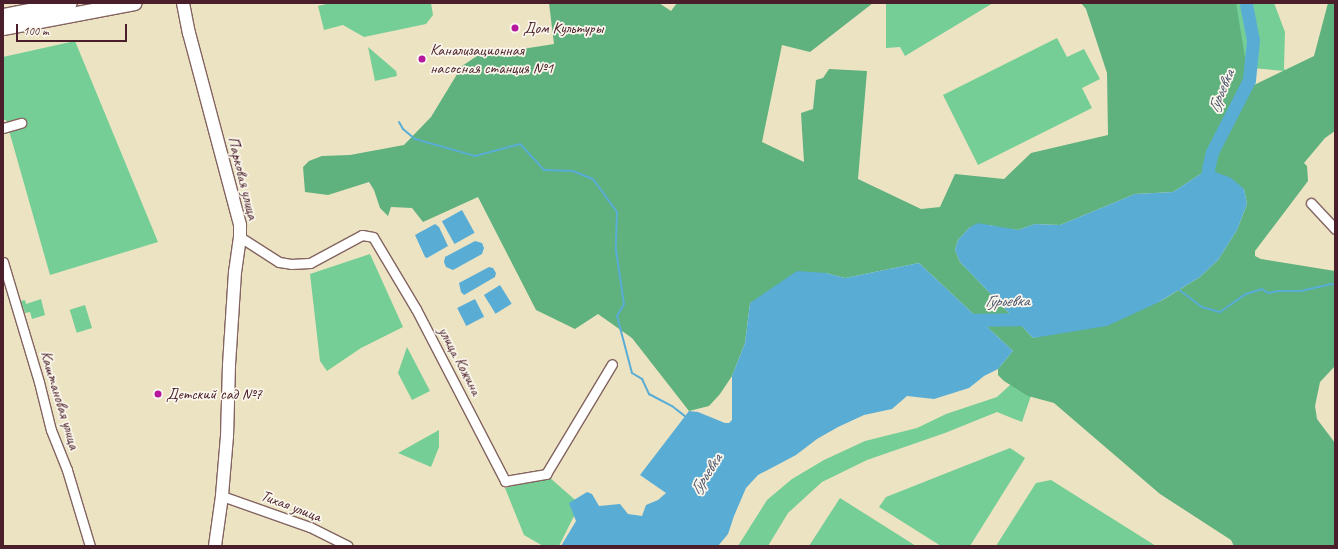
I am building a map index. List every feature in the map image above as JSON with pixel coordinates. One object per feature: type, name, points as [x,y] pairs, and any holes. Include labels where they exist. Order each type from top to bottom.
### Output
[{"type":"main road","points":[[3,16],[70,3]]},
{"type":"main road","points":[[3,28],[135,3]]},
{"type":"street","name":"Парковая улица","points":[[183,3],[189,33],[240,225],[240,237],[235,272],[227,436],[222,496],[215,546]]},
{"type":"street","points":[[3,128],[21,123]]},
{"type":"street","points":[[1311,203],[1335,229]]},
{"type":"street","name":"улица Кожина","points":[[240,237],[279,262],[291,264],[310,263],[362,235],[373,237],[416,309],[505,481],[546,474],[612,364]]},
{"type":"street","name":"Каштановая улица","points":[[3,262],[51,430],[67,470],[90,546]]},
{"type":"street","name":"Тихая улица","points":[[222,496],[310,527],[348,546]]},
{"type":"green space","points":[[330,3],[431,3],[433,15],[426,24],[364,37],[343,25],[324,30],[318,6]]},
{"type":"green space","points":[[549,3],[659,3],[671,11],[677,3],[873,3],[810,52],[782,45],[762,142],[804,162],[801,113],[813,109],[816,80],[823,78],[829,69],[867,71],[858,179],[921,209],[940,207],[955,174],[1004,179],[1031,153],[1108,135],[1107,73],[1086,9],[1081,3],[1236,3],[1250,87],[1314,56],[1328,3],[1335,3],[1335,131],[1325,138],[1304,163],[1307,166],[1308,181],[1255,251],[1255,256],[1261,259],[1335,271],[1335,366],[1320,382],[1315,406],[1317,419],[1335,443],[1335,546],[1234,546],[1231,540],[1160,494],[1054,403],[1028,396],[1004,381],[998,375],[998,369],[1013,351],[919,263],[845,278],[826,273],[750,303],[745,343],[732,376],[720,394],[709,406],[689,411],[632,338],[598,314],[575,329],[536,310],[478,197],[423,222],[412,208],[391,207],[388,216],[380,208],[374,190],[369,182],[328,195],[305,192],[303,167],[309,161],[322,156],[350,155],[404,145],[431,117],[462,66],[477,56],[554,44]],"holes":[[[1208,169],[1244,189],[1247,204],[1237,230],[1218,260],[1200,277],[1161,301],[1033,338],[960,262],[955,250],[958,240],[970,227],[990,225],[1018,230],[1035,224],[1060,225],[1135,194],[1173,192]]]},
{"type":"green space","points":[[886,3],[993,3],[905,56],[900,47],[886,48]]},
{"type":"green space","points":[[1218,3],[1274,3],[1285,32],[1285,71],[1230,66]]},
{"type":"green space","points":[[1057,38],[1067,57],[1084,49],[1100,79],[1082,88],[1092,108],[978,165],[943,95]]},
{"type":"green space","points":[[75,41],[158,242],[50,275],[6,120],[3,120],[3,57]]},
{"type":"green space","points":[[368,47],[396,71],[397,76],[375,81]]},
{"type":"green space","points":[[370,254],[403,327],[361,348],[327,371],[320,361],[310,274]]},
{"type":"green space","points":[[41,299],[45,315],[32,319],[30,312],[25,313],[21,301],[25,300],[26,304]]},
{"type":"green space","points":[[85,305],[92,328],[77,333],[70,310]]},
{"type":"green space","points":[[407,347],[430,391],[412,400],[398,373]]},
{"type":"green space","points":[[1034,363],[1034,387],[1022,422],[997,412],[945,433],[867,460],[822,482],[788,513],[768,546],[738,546],[767,500],[792,479],[824,460],[865,441],[917,428],[946,414],[997,397]]},
{"type":"green space","points":[[439,430],[439,447],[431,467],[398,453]]},
{"type":"green space","points":[[1010,448],[1025,458],[970,546],[941,546],[879,507],[886,497]]},
{"type":"green space","points":[[549,477],[582,506],[573,518],[559,546],[543,546],[524,535],[505,488]]},
{"type":"green space","points":[[1051,480],[1156,546],[996,546],[1036,483]]},
{"type":"green space","points":[[840,498],[916,546],[809,546]]},
{"type":"water","points":[[1208,169],[1231,178],[1244,189],[1247,204],[1237,230],[1218,260],[1200,277],[1159,302],[1107,326],[1033,338],[960,262],[955,250],[958,240],[970,227],[978,223],[1018,230],[1035,224],[1060,225],[1135,194],[1173,192]]},
{"type":"water","points":[[462,210],[475,233],[454,244],[442,221]]},
{"type":"water","points":[[435,224],[439,227],[448,246],[427,258],[425,257],[415,235]]},
{"type":"water","points":[[475,241],[482,243],[484,248],[482,254],[453,270],[446,267],[444,262],[445,257]]},
{"type":"water","points":[[919,263],[1013,351],[998,369],[984,376],[969,388],[934,399],[907,396],[892,409],[864,415],[838,427],[817,439],[796,455],[758,475],[746,488],[728,534],[718,546],[561,546],[576,521],[569,503],[587,492],[592,494],[599,506],[620,504],[628,514],[642,516],[646,505],[658,500],[666,493],[640,475],[689,411],[698,412],[725,423],[729,423],[732,420],[732,376],[745,343],[750,303],[797,271],[826,273],[845,278]]},
{"type":"water","points":[[489,267],[493,268],[496,273],[495,277],[464,295],[461,292],[459,283]]},
{"type":"water","points":[[500,285],[512,304],[496,314],[484,295]]},
{"type":"water","points":[[475,299],[484,317],[466,326],[457,308]]},
{"type":"waterway","name":"Гурьевка","points":[[1207,187],[1208,169],[1212,152],[1249,80],[1253,40],[1246,3]]},
{"type":"waterway","points":[[399,122],[403,129],[415,139],[475,156],[520,144],[544,170],[573,171],[593,179],[617,212],[616,250],[624,304],[617,316],[632,373],[642,379],[649,394],[672,406],[685,416]]},
{"type":"waterway","points":[[1178,289],[1202,307],[1220,312],[1246,294],[1262,289],[1268,293],[1278,291],[1301,291],[1331,284],[1335,285]]},
{"type":"waterway","name":"Гурьевка","points":[[963,320],[1032,319]]},
{"type":"place","name":"Дом Культуры","points":[[515,28]]},
{"type":"place","name":"Канализационная насосная станция №1","points":[[422,59]]},
{"type":"place","name":"Детский сад №7","points":[[158,394]]}]
